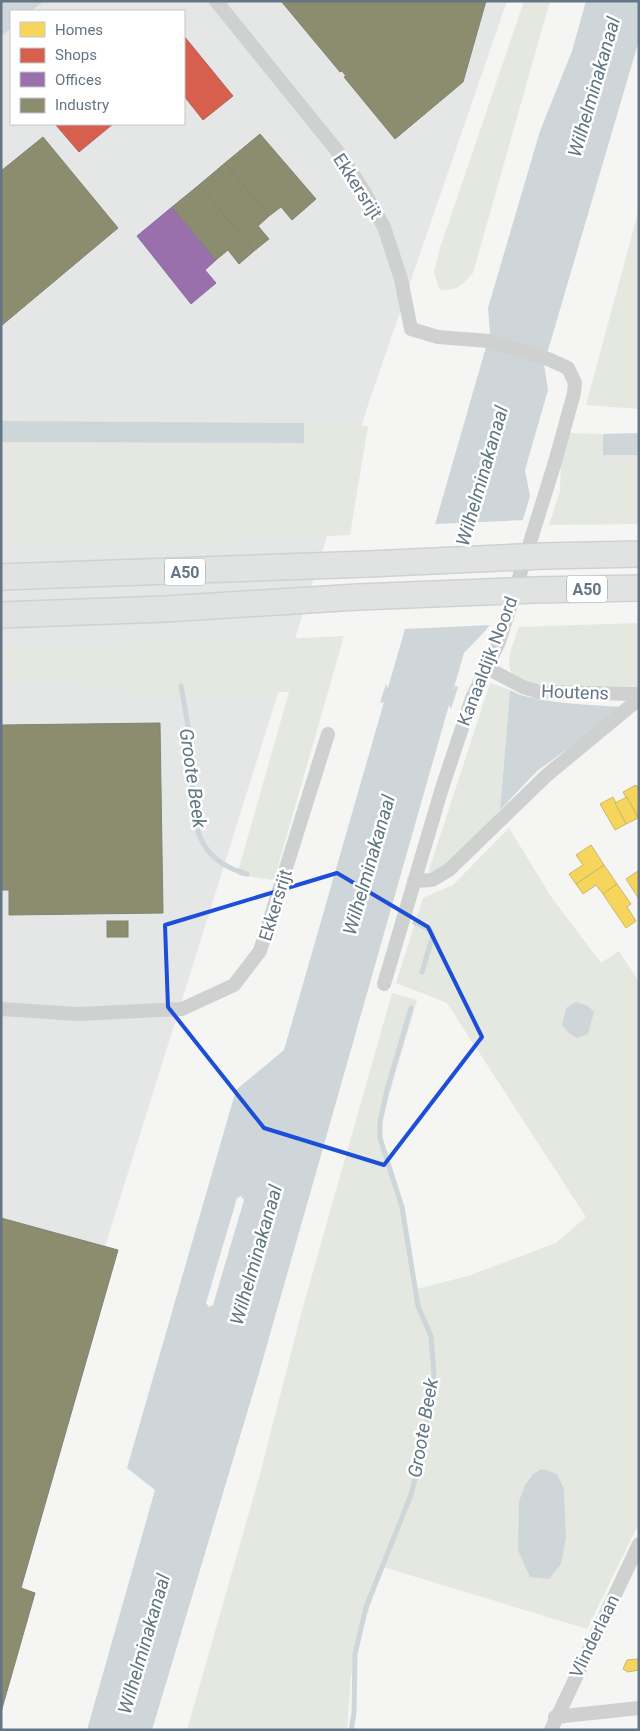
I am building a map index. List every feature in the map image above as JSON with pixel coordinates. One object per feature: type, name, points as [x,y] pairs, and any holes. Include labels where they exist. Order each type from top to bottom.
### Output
[{"type":"highway","name":"A50","points":[[1,577],[639,554]]},
{"type":"highway","name":"A50","points":[[1,615],[165,609],[358,597],[639,588]]},
{"type":"street","name":"Ekkersrijt","points":[[216,1],[338,152],[362,188],[384,226],[401,279],[411,328],[438,337],[489,341],[548,359],[568,368],[575,383]]},
{"type":"street","name":"Kanaaldijk Noord","points":[[384,984],[414,881],[472,698],[499,642],[555,462],[569,414],[575,383]]},
{"type":"street","name":"Houtens","points":[[487,668],[523,687],[539,692],[639,694]]},
{"type":"street","points":[[414,881],[432,880],[449,870],[546,775],[639,699]]},
{"type":"street","name":"Ekkersrijt","points":[[1,1009],[78,1014],[182,1008],[234,985],[260,951],[328,734]]},
{"type":"street","name":"Vlinderlaan","points":[[553,1723],[639,1544]]},
{"type":"street","points":[[553,1723],[639,1708]]},
{"type":"highlighted area","points":[[337,873],[428,927],[482,1037],[384,1165],[264,1128],[168,1007],[165,925]]},
{"type":"shaded area","points":[[1,1],[507,1],[368,405],[1,1579]]},
{"type":"shaded area","points":[[524,1],[550,1],[473,273],[454,289],[439,289],[434,272],[440,248]]},
{"type":"shaded area","points":[[639,209],[639,409],[586,405]]},
{"type":"shaded area","points":[[304,423],[368,426],[350,535],[159,544],[1,542],[1,442],[304,443]]},
{"type":"shaded area","points":[[568,433],[603,434],[603,455],[639,455],[639,524],[549,525],[560,491],[561,458]]},
{"type":"shaded area","points":[[639,623],[639,687],[558,687],[529,684],[516,679],[509,667],[513,643],[519,627]]},
{"type":"shaded area","points":[[344,636],[274,880],[237,875],[289,692],[177,696],[141,694],[83,685],[1,680],[1,646],[241,641]]},
{"type":"shaded area","points":[[490,683],[510,690],[500,810],[467,847],[441,869],[428,873]]},
{"type":"shaded area","points":[[509,828],[552,898],[601,963],[619,951],[639,982],[639,1523],[587,1629],[383,1567],[358,1642],[351,1677],[347,1730],[187,1730],[260,1474],[301,1314],[392,993],[417,1000],[378,1133],[394,1176],[409,1238],[417,1289],[468,1276],[556,1243],[586,1217],[447,1003],[396,983],[423,898],[453,885]],"holes":[[[533,1474],[564,1489],[566,1538],[519,1501],[525,1485]]]},
{"type":"water","points":[[1,1],[44,1],[32,10],[10,10],[10,29],[1,36]]},
{"type":"water","name":"Wilhelminakanaal","points":[[586,1],[639,1],[639,40],[544,364],[548,390],[525,470],[530,496],[494,618],[486,630],[464,653],[453,691],[455,686],[458,687],[451,709],[449,705],[259,1373],[152,1730],[87,1730],[155,1490],[127,1468],[236,1090],[284,1050],[384,702],[380,703],[386,684],[388,688],[486,347],[488,348],[492,335],[490,334],[488,308],[540,131],[572,51]],"holes":[[[241,1196],[244,1200],[213,1305],[209,1307],[206,1303],[237,1198]]]},
{"type":"water","points":[[1,421],[304,423],[304,443],[1,442]]},
{"type":"water","points":[[639,433],[639,455],[603,455],[603,434]]},
{"type":"water","points":[[510,690],[547,701],[620,707],[599,726],[537,771],[500,810]]},
{"type":"water","points":[[576,1002],[588,1006],[594,1012],[588,1034],[577,1038],[570,1034],[562,1025],[566,1008]]},
{"type":"water","points":[[542,1469],[557,1474],[564,1489],[566,1538],[561,1564],[549,1579],[530,1577],[518,1550],[519,1501],[525,1485],[533,1474]]},
{"type":"pier","points":[[525,520],[496,619],[492,625],[403,629],[434,524]]},
{"type":"building: Homes","points":[[636,785],[639,790],[638,818],[623,792]]},
{"type":"building: Homes","points":[[613,797],[626,824],[615,830],[600,804]]},
{"type":"building: Homes","points":[[627,797],[638,818],[626,824],[615,803]]},
{"type":"building: Homes","points":[[591,845],[604,865],[576,884],[569,874],[583,865],[576,855]]},
{"type":"building: Homes","points":[[604,865],[617,884],[603,894],[596,885],[583,894],[576,884]]},
{"type":"building: Homes","points":[[638,871],[639,873],[639,899],[626,879]]},
{"type":"building: Homes","points":[[617,884],[631,904],[627,907],[636,921],[626,928],[603,894]]},
{"type":"building: Homes","points":[[638,1659],[639,1670],[628,1672],[623,1669],[627,1660]]},
{"type":"building: Shops","points":[[185,37],[233,96],[203,120],[185,97]]},
{"type":"building: Shops","points":[[56,125],[112,125],[79,152]]},
{"type":"building: Offices","points":[[172,207],[216,260],[205,270],[216,283],[191,304],[137,236]]},
{"type":"building: Industry","points":[[281,1],[486,1],[463,82],[395,139],[344,77],[346,76],[342,71],[340,72]]},
{"type":"building: Industry","points":[[260,134],[316,199],[292,220],[281,207],[269,216],[225,163]]},
{"type":"building: Industry","points":[[43,137],[118,228],[1,326],[1,171]]},
{"type":"building: Industry","points":[[225,163],[269,216],[258,226],[269,239],[254,251],[199,185]]},
{"type":"building: Industry","points":[[199,185],[254,251],[239,264],[228,250],[216,260],[172,207]]},
{"type":"building: Industry","points":[[160,723],[163,913],[9,915],[9,890],[1,890],[1,725]]},
{"type":"building: Industry","points":[[107,921],[128,921],[128,937],[107,937]]},
{"type":"building: Industry","points":[[1,1218],[118,1250],[21,1588],[35,1593],[1,1712]]},
{"type":"waterway","name":"Groote Beek","points":[[181,686],[190,738],[194,811],[197,828],[203,843],[212,856],[227,866],[247,874]]},
{"type":"waterway","name":"Groote Beek","points":[[415,923],[429,929],[433,935],[422,972]]},
{"type":"waterway","name":"Groote Beek","points":[[351,1730],[354,1713],[355,1654],[366,1607],[411,1495],[422,1450],[434,1375],[431,1336],[418,1306],[402,1207],[380,1138],[380,1122],[387,1090],[411,1008]]}]
